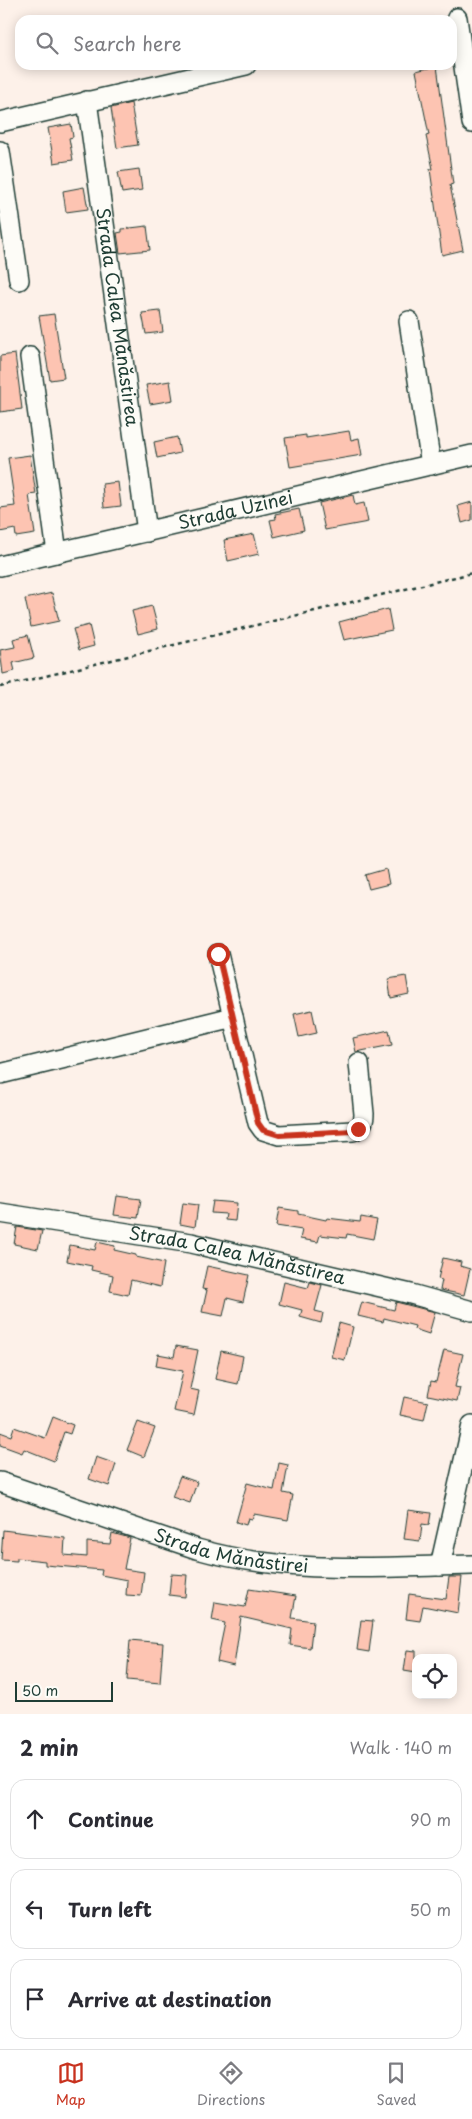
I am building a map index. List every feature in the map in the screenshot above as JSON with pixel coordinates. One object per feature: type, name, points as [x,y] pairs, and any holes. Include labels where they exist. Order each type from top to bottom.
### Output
[{"type":"street","points":[[458,17],[472,123]]},
{"type":"street","points":[[0,122],[224,70]]},
{"type":"street","name":"Strada Calea Mănăstirea","points":[[87,101],[147,532]]},
{"type":"street","points":[[0,152],[19,280]]},
{"type":"street","points":[[409,321],[431,465]]},
{"type":"street","points":[[30,357],[57,553]]},
{"type":"street","name":"Strada Uzinei","points":[[0,566],[472,455]]},
{"type":"street","points":[[218,954],[258,1123],[263,1130],[270,1134],[353,1131],[358,1129],[364,1120],[359,1063]]},
{"type":"street","points":[[0,1074],[233,1016]]},
{"type":"street","name":"Strada Calea Mănăstirea","points":[[0,1213],[191,1243],[411,1294],[472,1311]]},
{"type":"street","points":[[440,1566],[472,1425]]},
{"type":"street","name":"Strada Mănăstirei","points":[[0,1482],[228,1558],[296,1567],[472,1565]]},
{"type":"path","points":[[0,687],[472,573]]},
{"type":"building","points":[[438,70],[453,184],[450,185],[463,250],[442,255],[430,169],[433,169],[426,136],[429,135],[416,71]]},
{"type":"building","points":[[131,103],[138,145],[117,148],[111,108]]},
{"type":"building","points":[[71,124],[73,137],[69,138],[73,160],[54,163],[48,128]]},
{"type":"building","points":[[139,169],[142,190],[122,193],[118,172]]},
{"type":"building","points":[[84,187],[88,209],[66,212],[63,191]]},
{"type":"building","points":[[147,226],[150,250],[120,253],[117,233],[122,232],[122,229]]},
{"type":"building","points":[[160,311],[163,332],[146,334],[142,313]]},
{"type":"building","points":[[54,314],[64,378],[50,380],[39,316]]},
{"type":"building","points":[[15,354],[22,409],[0,412],[0,356]]},
{"type":"building","points":[[170,381],[173,400],[150,404],[146,385]]},
{"type":"building","points":[[349,431],[351,440],[359,438],[362,455],[290,467],[285,438],[306,435],[306,438]]},
{"type":"building","points":[[177,437],[180,453],[157,458],[154,442]]},
{"type":"building","points":[[30,455],[36,494],[29,495],[35,534],[16,537],[15,529],[0,532],[0,508],[15,506],[8,458]]},
{"type":"building","points":[[118,482],[121,506],[104,508],[102,484]]},
{"type":"building","points":[[353,495],[355,505],[364,503],[368,522],[325,530],[319,503]]},
{"type":"building","points":[[472,502],[472,520],[462,523],[458,506]]},
{"type":"building","points":[[299,509],[304,530],[274,537],[270,520],[276,519],[275,514]]},
{"type":"building","points":[[254,534],[259,554],[228,561],[224,540]]},
{"type":"building","points":[[52,593],[59,621],[31,627],[25,599]]},
{"type":"building","points":[[152,606],[158,629],[138,634],[132,611]]},
{"type":"building","points":[[388,609],[392,630],[344,640],[339,622]]},
{"type":"building","points":[[89,625],[94,646],[79,650],[73,629]]},
{"type":"building","points":[[28,635],[34,658],[13,663],[15,671],[3,674],[0,650],[15,647],[13,639]]},
{"type":"building","points":[[386,869],[389,884],[369,889],[365,875]]},
{"type":"building","points":[[406,976],[409,994],[391,998],[388,979]]},
{"type":"building","points":[[312,1010],[317,1033],[299,1037],[294,1014]]},
{"type":"building","points":[[389,1030],[392,1045],[356,1052],[353,1038]]},
{"type":"building","points":[[117,1196],[141,1199],[138,1218],[114,1215]]},
{"type":"building","points":[[213,1201],[237,1203],[235,1221],[225,1220],[226,1214],[211,1213]]},
{"type":"building","points":[[183,1203],[198,1205],[195,1227],[180,1224]]},
{"type":"building","points":[[279,1208],[298,1211],[298,1214],[326,1220],[327,1218],[360,1222],[361,1217],[377,1220],[373,1239],[347,1234],[346,1238],[320,1235],[318,1242],[300,1239],[302,1230],[276,1226]]},
{"type":"building","points":[[17,1227],[42,1231],[38,1249],[14,1244]]},
{"type":"building","points":[[97,1242],[115,1246],[114,1250],[136,1255],[136,1257],[164,1263],[160,1287],[131,1280],[128,1295],[110,1291],[113,1275],[91,1270],[92,1266],[67,1261],[70,1245],[95,1250]]},
{"type":"building","points":[[443,1258],[461,1262],[460,1266],[470,1269],[464,1295],[440,1290],[442,1280],[438,1279]]},
{"type":"building","points":[[207,1266],[249,1275],[243,1302],[227,1298],[223,1316],[202,1312],[207,1290],[202,1289]]},
{"type":"building","points":[[284,1282],[308,1288],[310,1282],[322,1285],[315,1311],[323,1313],[321,1323],[300,1317],[302,1310],[279,1304]]},
{"type":"building","points":[[362,1302],[394,1310],[396,1302],[435,1312],[429,1334],[414,1329],[415,1326],[384,1318],[383,1322],[358,1316]]},
{"type":"building","points":[[339,1323],[353,1327],[345,1360],[331,1357]]},
{"type":"building","points":[[176,1346],[198,1350],[190,1389],[199,1391],[194,1415],[174,1411],[183,1371],[156,1366],[158,1354],[174,1357]]},
{"type":"building","points":[[444,1350],[463,1354],[455,1387],[460,1388],[457,1401],[428,1395],[431,1381],[436,1382]]},
{"type":"building","points":[[221,1351],[243,1356],[238,1384],[215,1379]]},
{"type":"building","points":[[404,1397],[428,1402],[424,1420],[400,1415]]},
{"type":"building","points":[[53,1417],[73,1425],[70,1434],[64,1432],[54,1461],[24,1449],[22,1453],[0,1445],[0,1432],[11,1436],[14,1427],[45,1438]]},
{"type":"building","points":[[138,1422],[155,1428],[144,1457],[127,1450]]},
{"type":"building","points":[[96,1457],[116,1464],[109,1486],[89,1479]]},
{"type":"building","points":[[279,1463],[288,1465],[283,1493],[293,1495],[288,1520],[254,1514],[252,1519],[248,1518],[246,1525],[236,1522],[247,1483],[274,1490]]},
{"type":"building","points":[[180,1476],[197,1482],[190,1503],[172,1497]]},
{"type":"building","points":[[408,1510],[431,1513],[429,1525],[422,1524],[420,1541],[404,1539]]},
{"type":"building","points":[[3,1530],[65,1538],[64,1555],[87,1557],[87,1542],[110,1544],[112,1533],[130,1538],[124,1569],[144,1572],[141,1596],[126,1595],[127,1580],[101,1575],[102,1570],[45,1565],[45,1561],[17,1558],[17,1561],[1,1560]]},
{"type":"building","points":[[171,1574],[187,1575],[185,1597],[169,1595]]},
{"type":"building","points":[[449,1577],[462,1577],[458,1613],[423,1606],[420,1621],[406,1619],[409,1594],[446,1599]]},
{"type":"building","points":[[249,1589],[296,1596],[292,1618],[313,1621],[310,1648],[290,1645],[292,1629],[241,1617],[234,1666],[217,1662],[225,1623],[212,1620],[215,1602],[245,1607]]},
{"type":"building","points":[[361,1620],[373,1621],[369,1652],[357,1650]]},
{"type":"building","points":[[130,1640],[163,1643],[160,1683],[127,1680]]},
{"type":"building","points":[[407,1650],[416,1651],[416,1654],[412,1654],[412,1672],[404,1671]]},
{"type":"route","points":[[218,954],[258,1123],[263,1130],[270,1134],[279,1135],[353,1131],[358,1129]]}]
